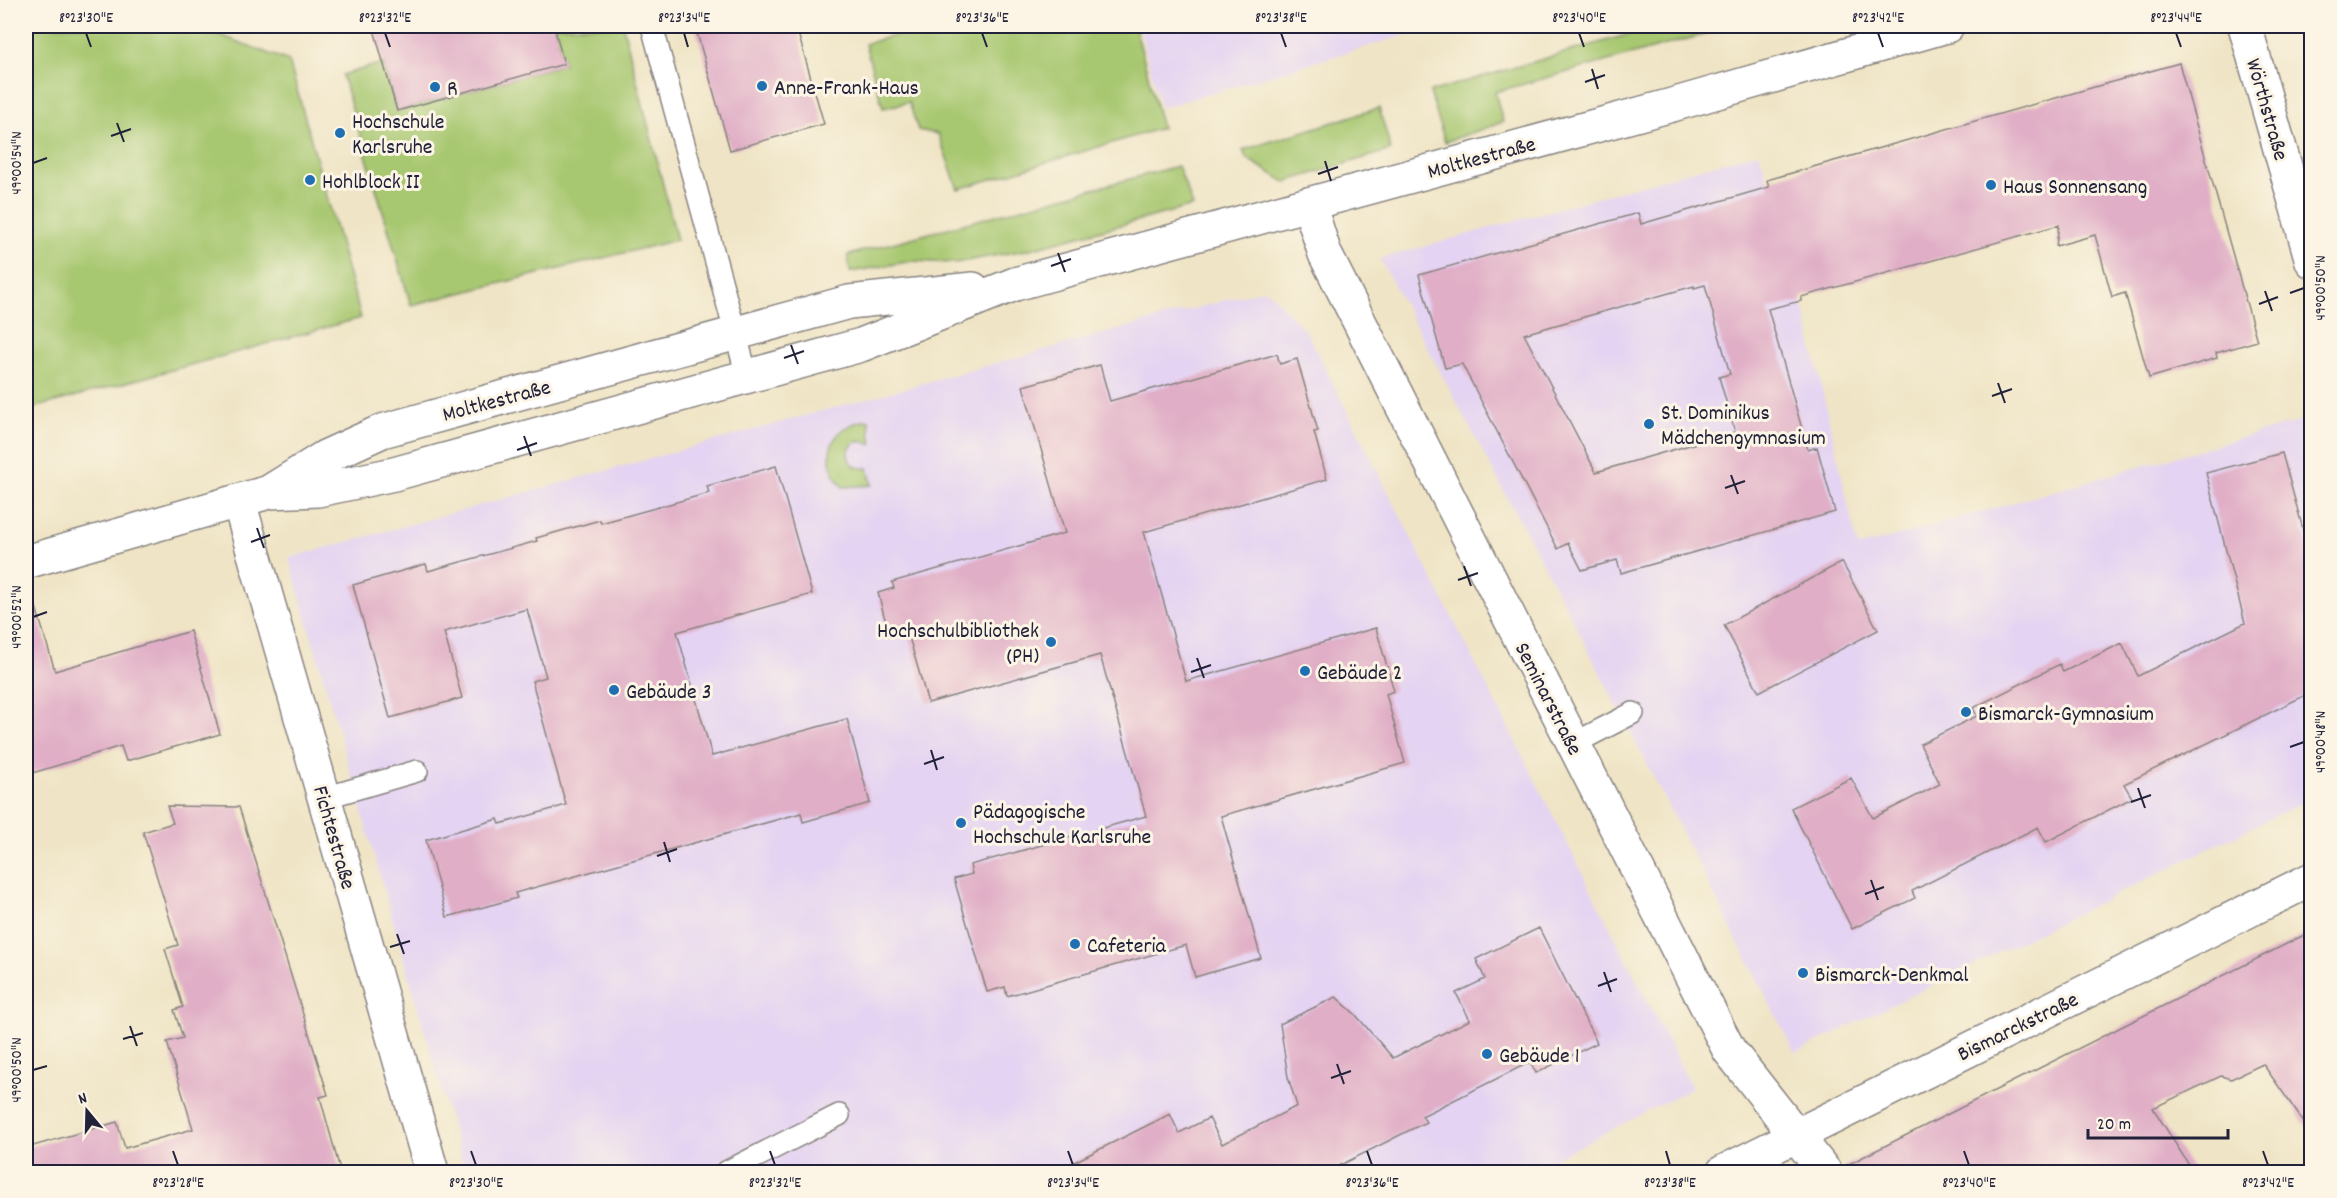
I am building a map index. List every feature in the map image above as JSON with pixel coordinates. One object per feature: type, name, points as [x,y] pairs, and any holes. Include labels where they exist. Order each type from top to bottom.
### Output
[{"type":"main road","name":"Moltkestraße","points":[[26,562],[254,497],[318,490],[394,474],[861,345],[1015,284],[1671,105],[1947,26]]},
{"type":"main road","name":"Wörthstraße","points":[[2245,26],[2312,261]]},
{"type":"main road","name":"Seminarstraße","points":[[1309,204],[1325,254],[1729,1050],[1825,1173]]},
{"type":"main road","name":"Moltkestraße","points":[[254,497],[324,457],[382,430],[849,302],[1015,284]]},
{"type":"main road","name":"Fichtestraße","points":[[254,497],[324,798],[432,1173]]},
{"type":"main road","name":"Bismarckstraße","points":[[1723,1173],[2312,879]]},
{"type":"lane","points":[[652,26],[747,376]]},
{"type":"lane","points":[[1574,744],[1633,713]]},
{"type":"lane","points":[[324,798],[417,771]]},
{"type":"lane","points":[[726,1173],[839,1115]]},
{"type":"shaded area","points":[[1139,26],[1435,26],[1161,108]]},
{"type":"shaded area","name":"Bismarck-Gymnasium","points":[[1759,152],[1801,297],[1858,547],[2311,418],[2311,798],[1795,1053],[1576,626],[1380,259]]},
{"type":"shaded area","name":"Pädagogische Hochschule Karlsruhe","points":[[1266,289],[1307,333],[1692,1088],[1529,1172],[465,1172],[289,558]]},
{"type":"green space","points":[[26,26],[196,26],[289,61],[361,318],[26,410]]},
{"type":"green space","points":[[554,26],[623,26],[677,240],[411,305],[342,75],[383,63],[397,111],[564,64]]},
{"type":"green space","points":[[926,26],[1051,26],[1053,32],[1075,26],[1135,26],[1162,128],[958,189],[938,134],[918,130],[909,102],[883,108],[865,44]]},
{"type":"green space","points":[[1657,26],[1735,26],[1495,92],[1503,122],[1445,142],[1430,92]]},
{"type":"green space","points":[[1379,108],[1391,150],[1285,182],[1246,158],[1243,150]]},
{"type":"green space","points":[[1178,166],[1193,206],[1026,250],[955,263],[912,261],[850,272],[848,255]]},
{"type":"green space","points":[[869,420],[872,445],[856,442],[851,446],[849,458],[858,468],[868,468],[872,485],[843,487],[831,465],[832,445],[845,428]]},
{"type":"building","name":"R","points":[[373,26],[554,26],[564,64],[397,111]]},
{"type":"building","name":"Anne-Frank-Haus","points":[[695,26],[796,26],[824,124],[730,150]]},
{"type":"building","points":[[2179,63],[2257,341],[2216,353],[2217,358],[2149,378],[2125,293],[2112,297],[2095,235],[2056,246],[2059,225],[1801,297],[1801,301],[1768,309],[1808,450],[1817,447],[1835,512],[1621,573],[1617,560],[1582,570],[1568,543],[1558,549],[1462,364],[1445,368],[1419,275],[1638,213],[1641,224],[1769,187],[1767,180]],"holes":[[[1705,285],[1730,374],[1719,377],[1735,432],[1596,472],[1524,334],[1694,286],[1694,288]]]},
{"type":"building","name":"Gebäude 2","points":[[1277,354],[1280,364],[1297,359],[1318,431],[1314,432],[1327,479],[1144,532],[1186,681],[1376,628],[1394,691],[1386,694],[1405,763],[1221,816],[1261,958],[1195,977],[1186,945],[1007,996],[1005,987],[987,992],[954,879],[972,874],[970,865],[1146,816],[1100,655],[928,703],[907,630],[889,634],[878,593],[894,588],[892,582],[1065,533],[1023,386],[1100,365],[1110,401]]},
{"type":"building","points":[[2282,453],[2312,562],[2312,692],[2124,784],[2132,798],[2046,842],[2038,827],[1912,891],[1915,898],[1852,929],[1791,808],[1851,778],[1873,818],[1940,784],[1920,744],[1977,716],[1973,708],[2060,664],[2063,672],[2122,643],[2138,676],[2245,623],[2206,473]]},
{"type":"building","name":"Gebäude 3","points":[[776,466],[812,594],[677,632],[712,756],[847,719],[870,803],[803,822],[801,813],[515,893],[517,898],[447,917],[426,840],[498,819],[500,824],[566,805],[532,681],[546,677],[527,609],[444,632],[462,698],[390,718],[353,585],[426,564],[428,571],[537,541],[536,538],[600,520],[601,523],[709,493],[707,486]]},
{"type":"building","points":[[1842,562],[1878,630],[1759,692],[1724,625]]},
{"type":"building","points":[[35,604],[55,671],[190,631],[220,734],[126,761],[121,746],[26,775],[26,605]]},
{"type":"building","points":[[167,806],[239,807],[328,1095],[320,1097],[341,1173],[26,1173],[26,1148],[117,1122],[125,1148],[193,1129],[167,1042],[183,1038],[174,1010],[183,1007],[165,949],[178,945],[143,832],[173,823]]},
{"type":"building","name":"Gebäude 1","points":[[1539,928],[1597,1043],[1536,1073],[1530,1062],[1422,1116],[1426,1122],[1325,1173],[1052,1173],[1170,1114],[1179,1133],[1209,1118],[1222,1144],[1297,1106],[1288,1077],[1280,1024],[1336,997],[1355,1014],[1393,1058],[1470,1020],[1456,993],[1485,979],[1476,959]]},
{"type":"building","points":[[2312,931],[2312,1134],[2263,1064],[2231,1079],[2221,1076],[2153,1108],[2194,1173],[1843,1173],[1843,1167]]},
{"type":"place","name":"Anne-Frank-Haus","points":[[762,86]]},
{"type":"place","name":"R","points":[[435,87]]},
{"type":"place","name":"Hochschule Karlsruhe","points":[[340,133]]},
{"type":"place","name":"Hohlblock II","points":[[310,180]]},
{"type":"place","name":"Haus Sonnensang","points":[[1991,185]]},
{"type":"place","name":"St. Dominikus Mädchengymnasium","points":[[1649,424]]},
{"type":"place","name":"Hochschulbibliothek (PH)","points":[[1051,642]]},
{"type":"place","name":"Gebäude 2","points":[[1305,671]]},
{"type":"place","name":"Gebäude 3","points":[[614,690]]},
{"type":"place","name":"Bismarck-Gymnasium","points":[[1966,712]]},
{"type":"place","name":"Pädagogische Hochschule Karlsruhe","points":[[961,823]]},
{"type":"place","name":"Cafeteria","points":[[1075,944]]},
{"type":"place","name":"Bismarck-Denkmal","points":[[1803,973]]},
{"type":"place","name":"Gebäude 1","points":[[1487,1054]]}]
